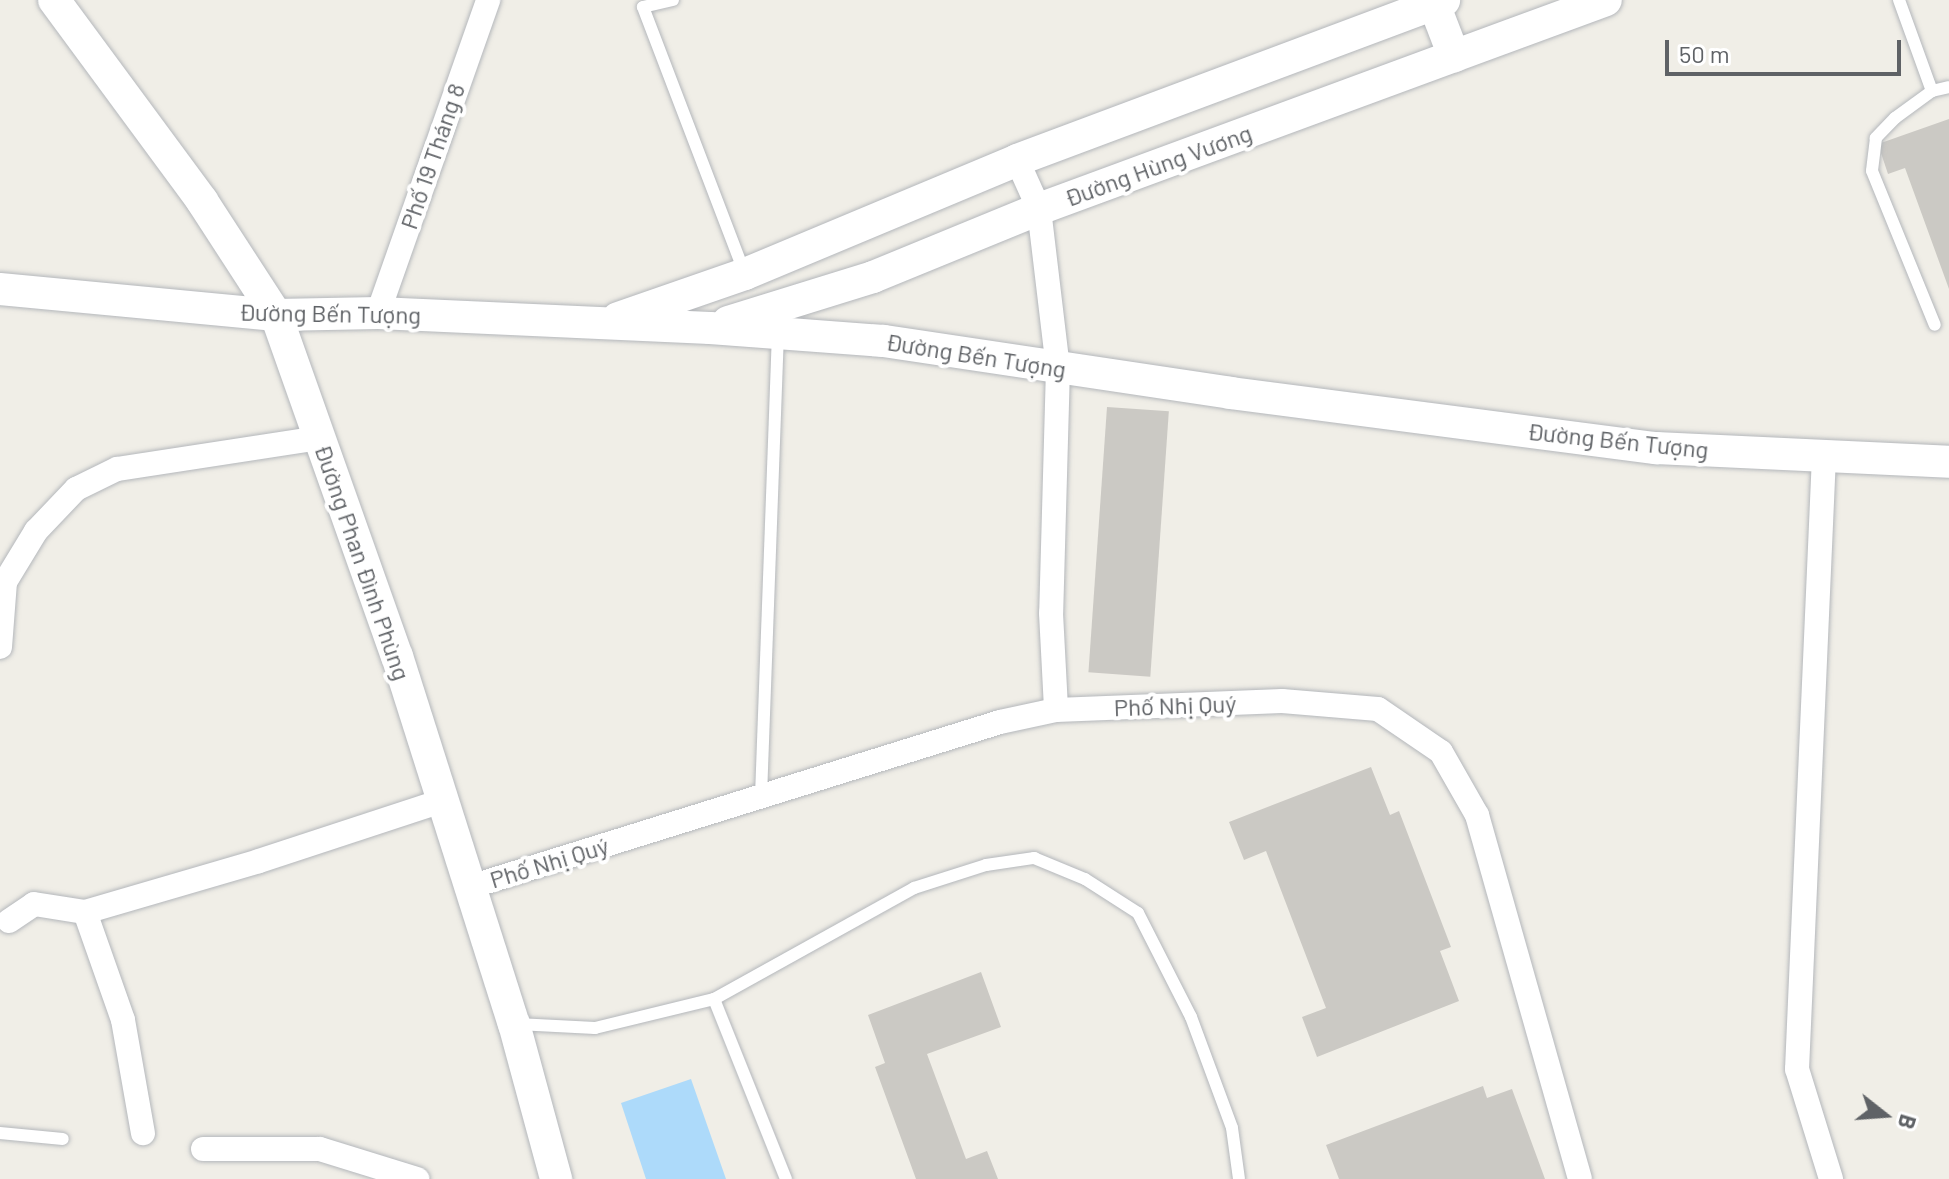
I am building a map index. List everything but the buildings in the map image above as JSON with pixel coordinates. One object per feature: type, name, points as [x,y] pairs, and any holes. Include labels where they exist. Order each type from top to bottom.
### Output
[{"type":"street","name":"Đường Phan Đình Phùng","points":[[54,0],[202,201],[276,315],[397,656],[514,1024],[556,1179]]},
{"type":"street","name":"Phố 19 Tháng 8","points":[[378,313],[488,0]]},
{"type":"street","name":"Đường Hùng Vương","points":[[710,328],[873,277],[1039,209],[1606,0]]},
{"type":"street","points":[[596,325],[745,274],[1017,160],[1439,2],[1454,56]]},
{"type":"street","points":[[1017,160],[1039,209],[1058,368],[1051,613],[1056,710]]},
{"type":"street","name":"Đường Bến Tượng","points":[[0,289],[276,315],[378,313],[710,328],[884,341],[1058,368],[1656,448],[1949,462]]},
{"type":"street","points":[[0,647],[5,582],[36,531],[76,489],[117,469],[320,438]]},
{"type":"street","points":[[1824,456],[1797,1069],[1831,1179]]},
{"type":"street","name":"Phố Nhị Quý","points":[[470,887],[1000,722],[1056,710],[1282,701],[1378,709],[1441,752],[1477,815],[1580,1179]]},
{"type":"street","points":[[9,921],[34,904],[85,912],[259,861],[441,801]]},
{"type":"street","points":[[85,912],[123,1020],[143,1133]]},
{"type":"street","points":[[203,1149],[320,1149],[417,1179]]},
{"type":"lane","points":[[673,0],[643,7],[745,274]]},
{"type":"lane","points":[[1899,0],[1932,91]]},
{"type":"lane","points":[[1935,325],[1872,171],[1876,138],[1895,118],[1932,91],[1949,87]]},
{"type":"lane","points":[[761,796],[778,333]]},
{"type":"lane","points":[[514,1024],[595,1028],[714,999],[914,888],[986,865],[1034,858],[1085,879],[1138,913],[1191,1017],[1232,1128],[1239,1179]]},
{"type":"lane","points":[[714,999],[786,1179]]},
{"type":"lane","points":[[0,1133],[63,1139]]},
{"type":"water","points":[[691,1079],[726,1179],[646,1179],[621,1103]]}]
